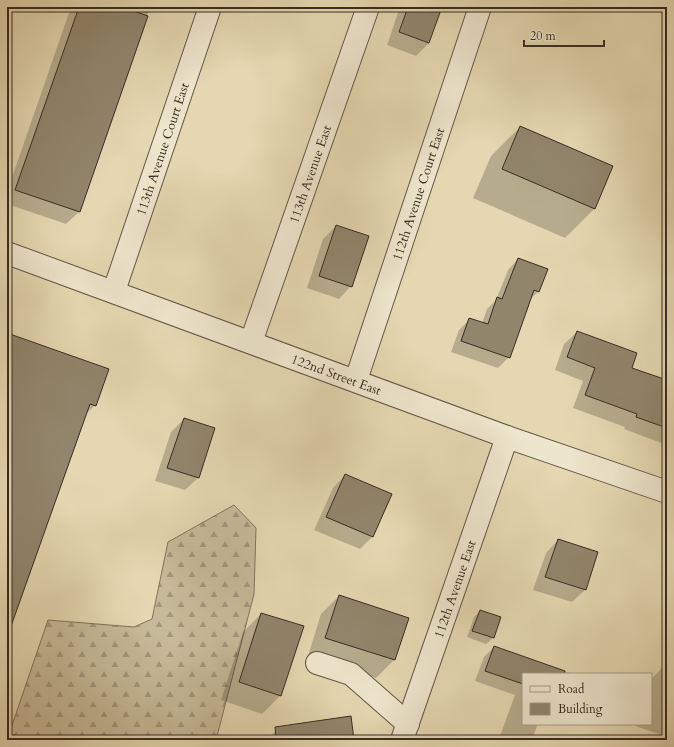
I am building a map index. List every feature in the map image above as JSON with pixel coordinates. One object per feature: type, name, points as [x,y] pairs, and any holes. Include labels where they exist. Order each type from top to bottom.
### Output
[{"type":"street","name":"113th Avenue Court East","points":[[114,291],[210,7]]},
{"type":"street","name":"113th Avenue East","points":[[251,342],[368,7]]},
{"type":"street","name":"112th Avenue Court East","points":[[356,380],[480,7]]},
{"type":"street","name":"122nd Street East","points":[[7,253],[356,380],[507,437],[667,492]]},
{"type":"street","name":"112th Avenue East","points":[[405,732],[507,437]]},
{"type":"street","points":[[316,664],[351,674],[405,732]]},
{"type":"green space","points":[[234,505],[256,528],[254,594],[216,740],[7,740],[48,620],[134,627],[152,619],[168,542]]},
{"type":"building","points":[[79,7],[122,7],[148,16],[80,212],[15,190]]},
{"type":"building","points":[[408,7],[442,7],[429,43],[399,32]]},
{"type":"building","points":[[520,126],[613,166],[595,209],[502,169]]},
{"type":"building","points":[[336,225],[369,236],[352,287],[319,276]]},
{"type":"building","points":[[518,258],[548,269],[539,292],[534,290],[510,358],[461,341],[469,318],[488,324],[497,297],[502,299]]},
{"type":"building","points":[[577,331],[637,353],[632,368],[667,380],[667,428],[636,417],[637,414],[585,395],[595,368],[567,357]]},
{"type":"building","points":[[7,333],[109,369],[96,406],[90,404],[10,629],[7,628]]},
{"type":"building","points":[[184,418],[215,428],[199,478],[167,468]]},
{"type":"building","points":[[345,474],[392,494],[373,537],[326,517]]},
{"type":"building","points":[[558,539],[598,552],[586,590],[545,577]]},
{"type":"building","points":[[339,595],[409,618],[395,660],[325,638]]},
{"type":"building","points":[[480,610],[501,617],[494,638],[472,631]]},
{"type":"building","points":[[261,613],[304,626],[281,696],[239,682]]},
{"type":"building","points":[[494,646],[565,671],[564,673],[522,673],[522,684],[485,671]]},
{"type":"building","points":[[351,716],[354,740],[276,740],[275,727]]}]
